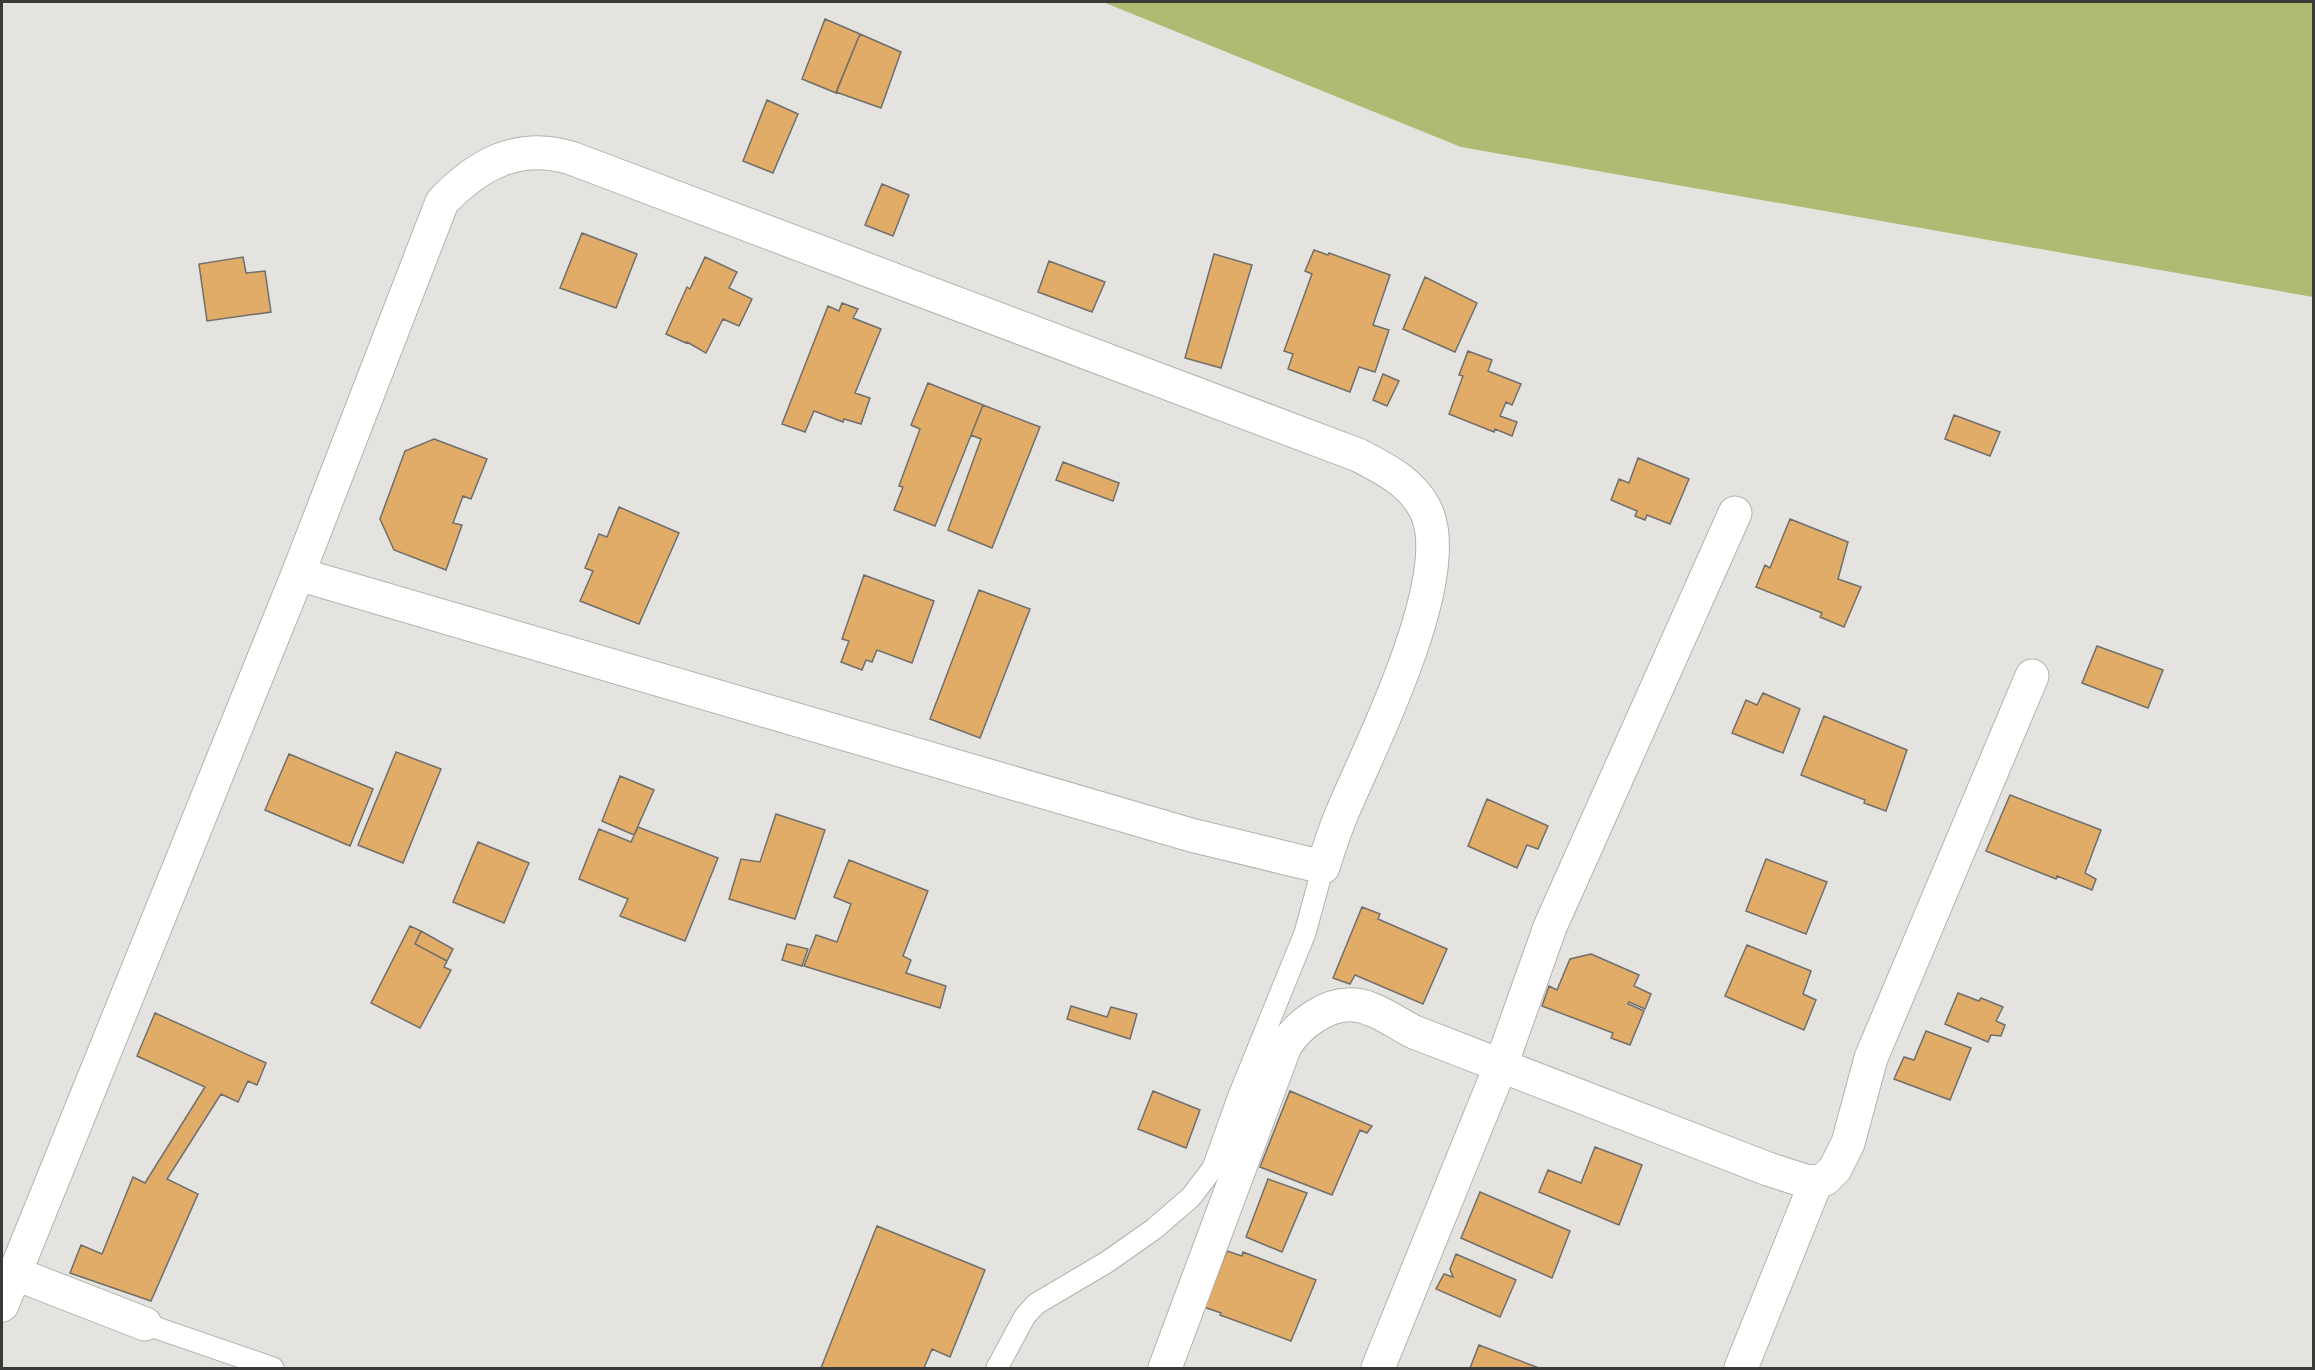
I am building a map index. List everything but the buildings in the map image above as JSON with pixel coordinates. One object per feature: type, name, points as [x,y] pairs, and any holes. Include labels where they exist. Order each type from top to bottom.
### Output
[{"type":"street","points":[[2,1305],[298,574],[442,202],[460,183],[495,161],[519,153],[552,152],[1358,455],[1386,469],[1405,482],[1418,498],[1427,513],[1431,531],[1433,565],[1416,633],[1379,729],[1342,813],[1323,867],[1191,835],[298,574]]},
{"type":"street","points":[[1377,1368],[1501,1065],[1550,927],[1735,513]]},
{"type":"street","points":[[1165,1368],[1285,1046],[1293,1033],[1321,1012],[1336,1007],[1353,1005],[1366,1008],[1414,1032],[1768,1169],[1805,1181],[1816,1182],[1825,1179],[1835,1169],[1848,1143],[1871,1058],[2032,676]]},
{"type":"street","points":[[1741,1368],[1816,1182]]},
{"type":"street","points":[[14,1273],[145,1324]]},
{"type":"lane","points":[[997,1368],[1025,1316],[1036,1305],[1107,1262],[1154,1229],[1191,1197],[1213,1168],[1238,1098],[1305,933],[1323,867]]},
{"type":"lane","points":[[145,1324],[273,1368]]},
{"type":"green space","points":[[1103,2],[2313,2],[2313,297],[1461,147]]}]
